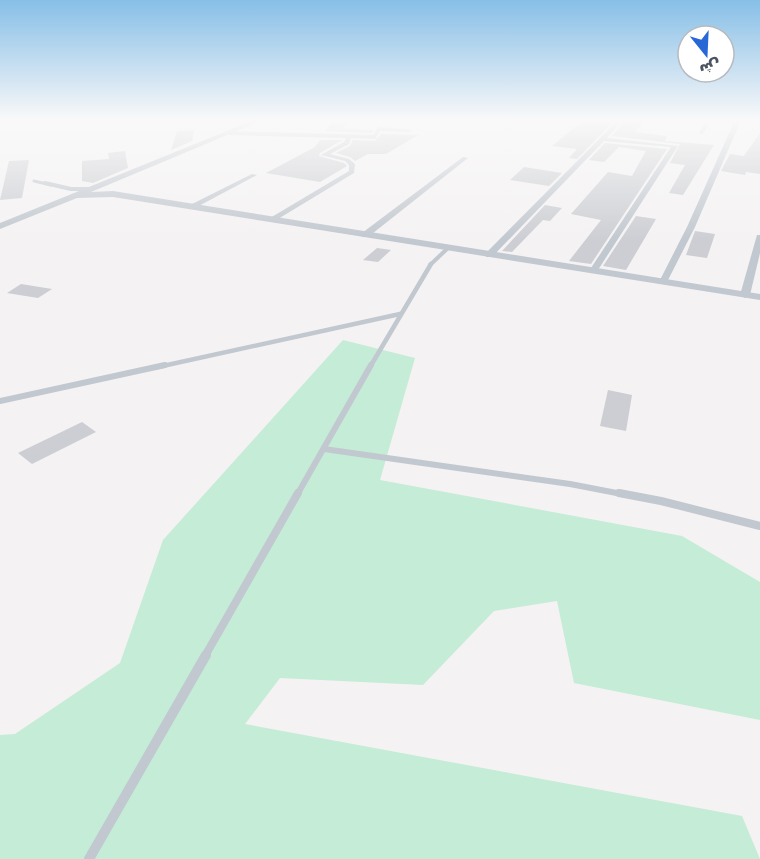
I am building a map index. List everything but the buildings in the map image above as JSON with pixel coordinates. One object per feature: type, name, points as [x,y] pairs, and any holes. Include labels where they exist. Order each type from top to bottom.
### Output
[{"type":"street","points":[[0,226],[161,160]]},
{"type":"street","points":[[273,220],[352,172],[352,164],[347,160]]},
{"type":"street","points":[[365,235],[462,160]]},
{"type":"street","points":[[489,255],[582,160]]},
{"type":"street","points":[[593,271],[666,160]]},
{"type":"street","points":[[663,282],[691,227],[720,160]]},
{"type":"street","points":[[190,207],[254,175]]},
{"type":"street","points":[[110,181],[106,189],[113,194]]},
{"type":"street","points":[[74,195],[113,194],[760,297]]},
{"type":"street","points":[[745,295],[760,237]]},
{"type":"lane","points":[[34,181],[71,189],[89,189]]},
{"type":"lane","points":[[90,859],[400,314],[429,266],[448,248]]},
{"type":"lane","points":[[0,401],[400,314]]},
{"type":"lane","points":[[324,449],[570,484],[661,501],[760,526]]},
{"type":"green space","points":[[343,340],[415,358],[380,480],[682,536],[760,582],[760,720],[574,683],[557,601],[494,611],[423,685],[280,678],[245,724],[742,816],[760,859],[0,859],[0,735],[15,734],[120,663],[163,540]]}]
